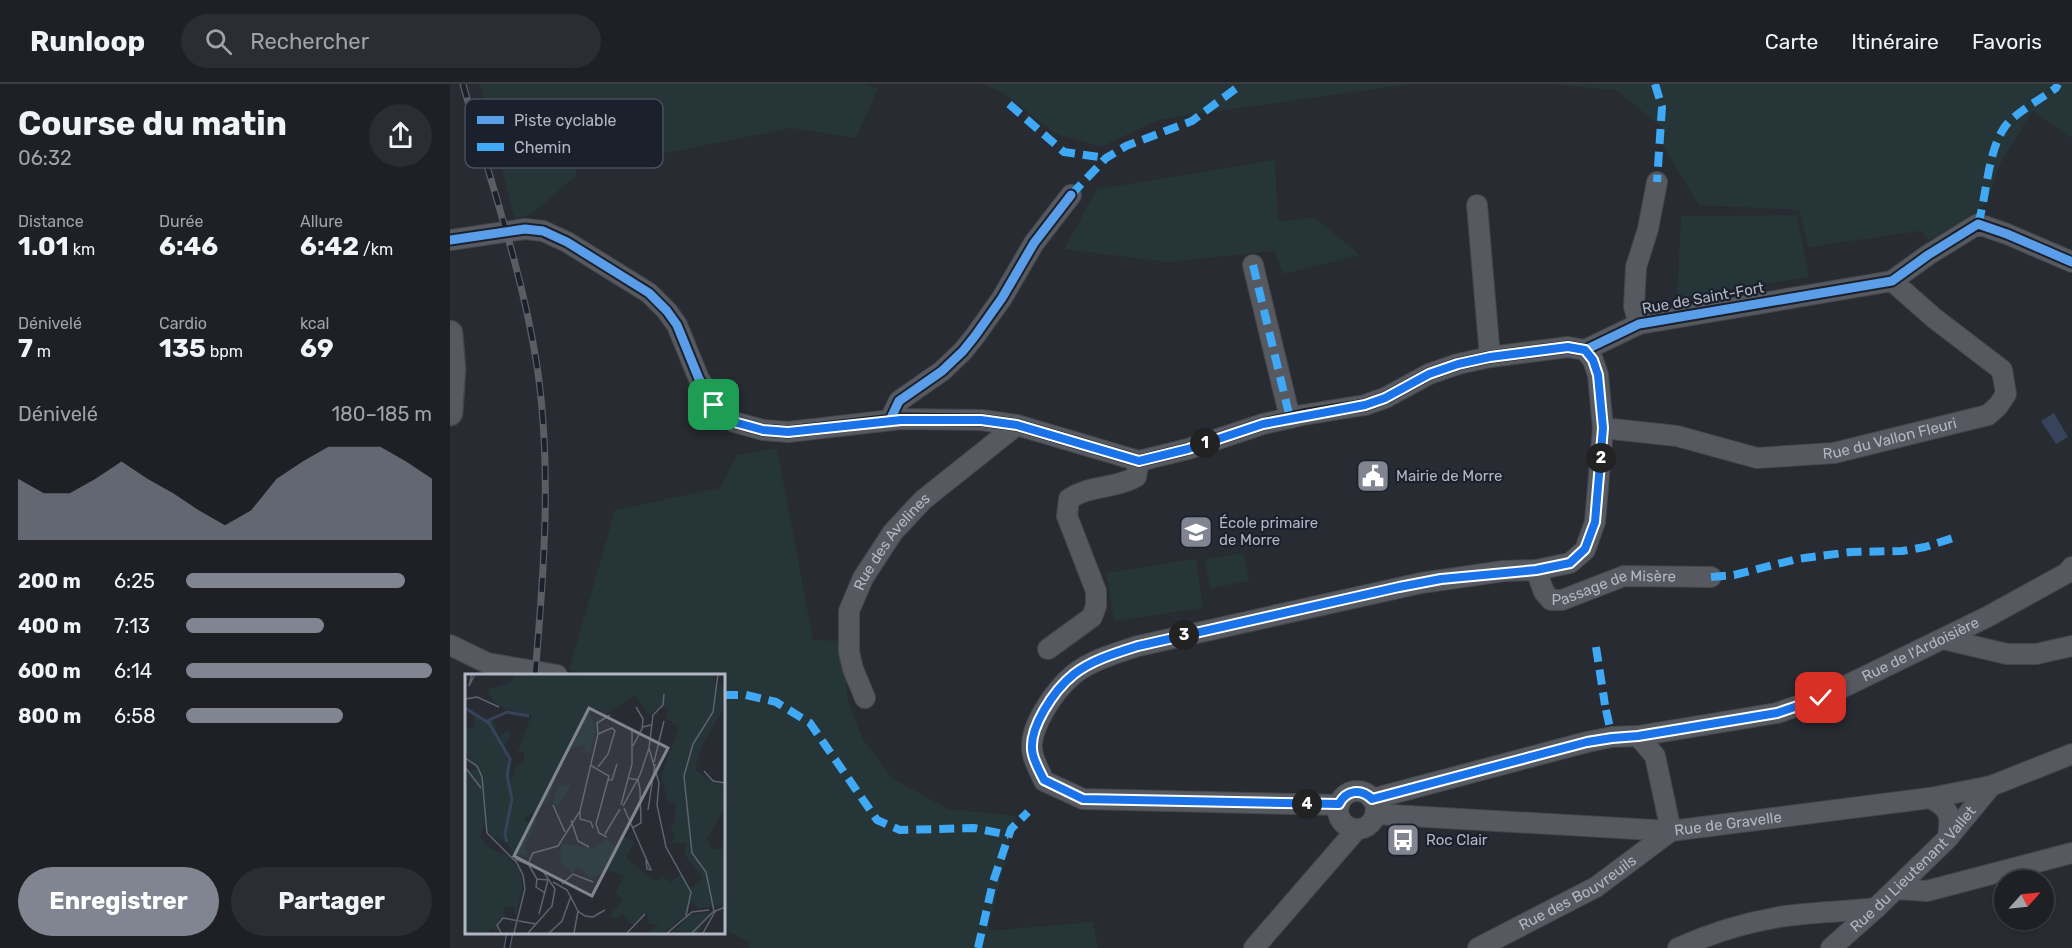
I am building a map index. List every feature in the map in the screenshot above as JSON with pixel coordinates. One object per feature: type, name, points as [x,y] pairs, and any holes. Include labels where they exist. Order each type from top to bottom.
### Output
[{"type":"street","name":"Rue de Saint-Fort","points":[[1639,324],[1634,307],[1636,267],[1648,229],[1657,182]]},
{"type":"street","points":[[890,420],[899,401],[942,371],[969,344],[1002,298],[1034,243],[1071,195]]},
{"type":"street","points":[[1477,205],[1490,357]]},
{"type":"street","points":[[1892,281],[1978,224],[2072,262]]},
{"type":"street","points":[[450,240],[525,229],[543,231],[567,242],[649,293],[667,310],[677,325],[699,380],[714,405],[734,422],[763,430],[788,432],[890,420],[981,420],[1017,425],[1139,461],[1136,477],[1078,493],[1069,499],[1067,516],[1096,591],[1096,606],[1092,617],[1048,649]]},
{"type":"street","points":[[1253,265],[1290,418]]},
{"type":"street","name":"Rue de Saint-Fort","points":[[1139,461],[1290,418],[1365,405],[1385,398],[1429,374],[1458,364],[1490,357],[1568,347],[1585,350],[1639,324],[1892,281]]},
{"type":"street","name":"Rue du Vallon Fleuri","points":[[1603,428],[1677,436],[1757,458],[1834,453],[1988,415],[2006,394],[2002,370],[1934,318],[1892,281]]},
{"type":"street","points":[[450,333],[453,369],[450,413]]},
{"type":"street","points":[[1339,810],[1293,804],[1083,799],[1044,780],[1032,753],[1034,729],[1045,708],[1073,675],[1099,659],[1138,646],[1427,581],[1504,571],[1536,570],[1570,563],[1585,549],[1595,522],[1603,428],[1598,375],[1593,360],[1585,350]]},
{"type":"street","name":"Rue des Avelines","points":[[865,698],[853,669],[849,652],[849,611],[863,578],[893,532],[923,500],[1017,425]]},
{"type":"street","name":"Rue de l'Ardoisière","points":[[1374,806],[1587,742],[1777,713],[1821,698],[1943,639],[2067,573],[2072,567]]},
{"type":"street","name":"Passage de Misère","points":[[1536,570],[1544,592],[1551,600],[1562,600],[1623,576],[1711,577]]},
{"type":"street","points":[[1943,639],[2007,654],[2036,654],[2072,646]]},
{"type":"street","points":[[450,645],[486,663],[551,674]]},
{"type":"street","points":[[1638,736],[1655,756],[1671,831]]},
{"type":"street","name":"Rue de Gravelle","points":[[1374,806],[1671,831],[1930,798],[1991,786],[2072,754]]},
{"type":"street","name":"Rue du Lieutenant Vallet","points":[[1831,948],[1948,838],[1991,786]]},
{"type":"street","points":[[1357,791],[1368,795],[1374,806],[1371,824],[1362,829],[1346,825],[1339,810],[1346,795],[1357,791]]},
{"type":"street","points":[[1930,798],[1944,805],[1949,813],[1948,838]]},
{"type":"street","points":[[1254,948],[1357,829]]},
{"type":"street","name":"Rue des Bouvreuils","points":[[1478,948],[1596,887],[1671,831]]},
{"type":"street","points":[[1896,889],[1927,891],[2072,853]]},
{"type":"street","points":[[1678,948],[1741,925],[1781,917],[1876,908]]},
{"type":"shaded area","points":[[480,84],[864,84],[878,88],[856,138],[791,128],[663,154],[663,99],[484,99]]},
{"type":"shaded area","points":[[984,84],[1410,84],[1161,119],[1101,147],[1054,133],[1003,93]]},
{"type":"shaded area","points":[[1548,84],[2072,84],[2072,138],[2032,111],[1999,166],[1987,203],[1954,227],[1929,240],[1920,231],[1808,247],[1799,210],[1699,205],[1664,148],[1660,126],[1616,90]]},
{"type":"shaded area","points":[[1275,160],[1278,221],[1315,218],[1360,255],[1283,274],[1275,251],[1167,262],[1064,249],[1097,189]]},
{"type":"shaded area","points":[[502,168],[576,168],[576,176],[530,215],[515,219]]},
{"type":"shaded area","points":[[1797,215],[1809,277],[1677,298],[1681,216]]},
{"type":"shaded area","points":[[777,448],[813,640],[843,641],[848,701],[862,738],[892,778],[948,809],[1016,816],[988,931],[1093,922],[1098,948],[749,948],[750,942],[724,929],[724,674],[583,674],[569,670],[615,510],[720,488],[737,455]]},
{"type":"shaded area","points":[[1244,553],[1249,581],[1210,588],[1205,559]]},
{"type":"shaded area","points":[[1196,559],[1203,608],[1114,621],[1106,573]]},
{"type":"water","points":[[2054,413],[2068,437],[2056,444],[2041,421]]},
{"type":"railway","points":[[463,84],[467,99]]},
{"type":"railway","points":[[487,168],[523,294],[542,404],[545,520],[535,674]]},
{"type":"railway","points":[[507,948],[510,933]]},
{"type":"marked path","points":[[1071,195],[1106,158],[1126,146],[1192,121],[1242,84]]},
{"type":"marked path","points":[[1655,84],[1662,107],[1657,182]]},
{"type":"marked path","points":[[1978,224],[1998,138],[2014,117],[2056,88],[2058,84]]},
{"type":"marked path","points":[[1009,104],[1064,152],[1106,158]]},
{"type":"marked path","points":[[1253,265],[1290,418]]},
{"type":"marked path","points":[[1711,577],[1734,575],[1797,559],[1851,552],[1902,551],[1925,547],[1953,538]]},
{"type":"marked path","points":[[1596,647],[1605,705]]},
{"type":"marked path","points":[[724,695],[746,695],[776,702],[810,723],[877,820],[900,830],[974,828],[1009,835]]},
{"type":"marked path","points":[[1606,710],[1612,737]]},
{"type":"marked path","points":[[978,948],[993,882],[1011,829],[1028,812]]},
{"type":"cycle path","points":[[890,420],[899,401],[942,371],[963,351],[1002,298],[1034,243],[1071,195]]},
{"type":"cycle path","points":[[450,240],[525,229],[543,231],[567,242],[649,293],[677,325],[699,379],[715,404],[734,422],[763,430],[788,432],[901,419],[981,420],[1017,425],[1139,461],[1188,449],[1263,424],[1365,405],[1385,398],[1429,374],[1458,364],[1490,357],[1568,347],[1585,350],[1639,324],[1892,281],[1978,224],[2072,262]]},
{"type":"place","name":"Mairie de Morre","points":[[1373,476]]},
{"type":"place","name":"École primaire de Morre","points":[[1196,532]]},
{"type":"place","name":"Roc Clair","points":[[1403,840]]},
{"type":"route","points":[[714,405],[734,422],[763,430],[788,432],[901,420],[981,420],[1017,425],[1139,461],[1188,449],[1263,424],[1303,415],[1356,408],[1385,398],[1429,374],[1458,364],[1490,357],[1568,347],[1585,350],[1593,360],[1598,375],[1603,428],[1595,522],[1585,549],[1570,563],[1536,570],[1504,571],[1399,587],[1138,646],[1099,659],[1073,675],[1045,708],[1034,729],[1032,753],[1044,780],[1083,799],[1339,804],[1351,792],[1363,792],[1372,799],[1587,742],[1777,713],[1821,698]]}]
